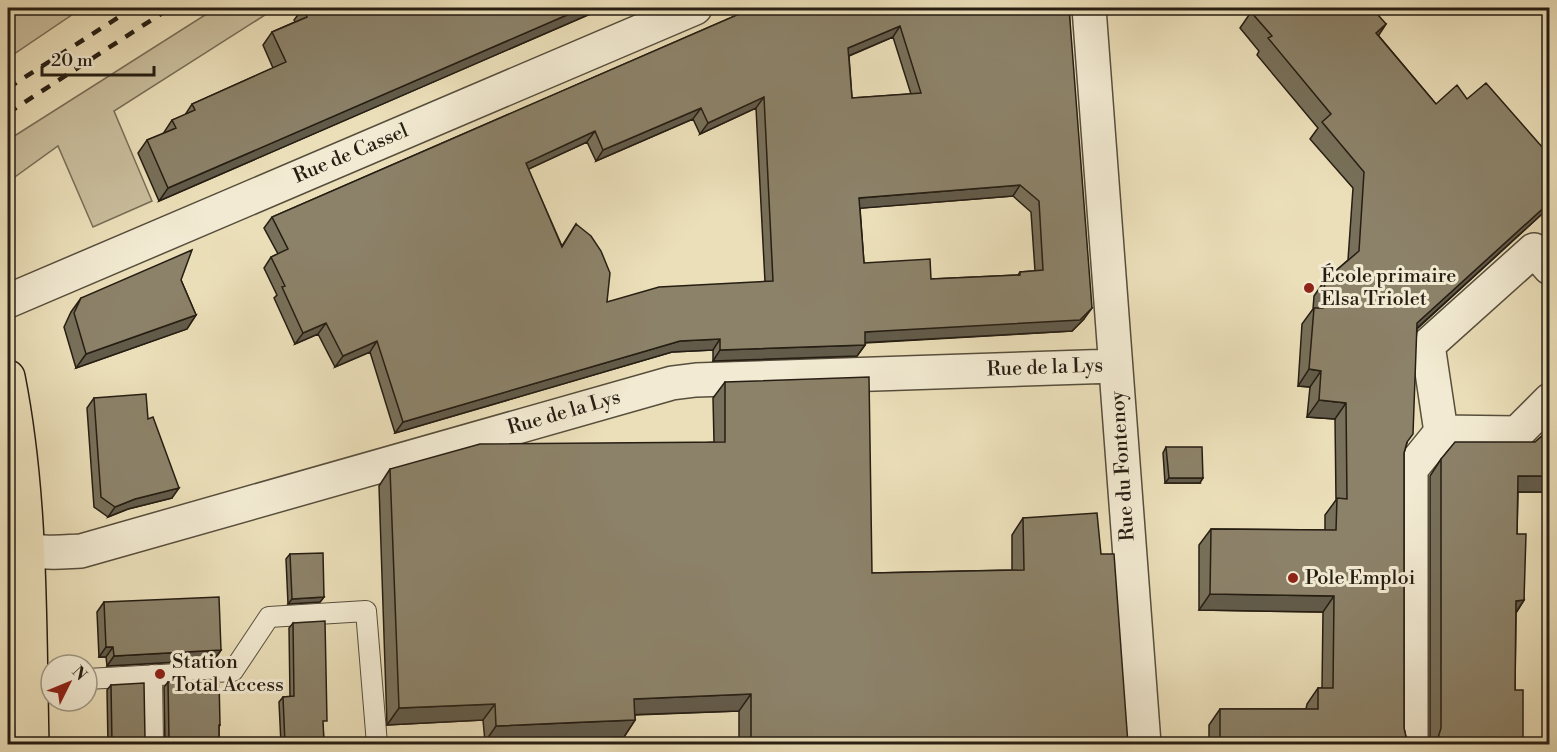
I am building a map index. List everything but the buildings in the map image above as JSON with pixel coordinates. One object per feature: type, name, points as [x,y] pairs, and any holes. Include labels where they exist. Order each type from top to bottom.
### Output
[{"type":"main road","points":[[8,377],[20,452],[17,541],[39,676]]},
{"type":"main road","points":[[32,744],[39,690]]},
{"type":"street","name":"Rue de Cassel","points":[[8,301],[695,8]]},
{"type":"street","name":"Rue du Fontenoy","points":[[1089,8],[1144,744]]},
{"type":"street","points":[[1411,744],[1411,469],[1441,432],[1428,345],[1534,250],[1550,268]]},
{"type":"street","name":"Rue de la Lys","points":[[17,541],[49,553],[81,551],[672,383],[696,380],[1115,366]]},
{"type":"street","points":[[1441,432],[1517,433],[1550,400]]},
{"type":"lane","points":[[99,678],[233,671],[269,617],[366,611],[377,744]]},
{"type":"lane","points":[[152,675],[153,744]]},
{"type":"shaded area","points":[[8,8],[82,8],[8,58]]},
{"type":"shaded area","points":[[216,8],[276,8],[114,111],[152,201],[93,227],[58,146],[12,179],[8,163],[8,140]]},
{"type":"railway","points":[[8,88],[133,8]]},
{"type":"railway","points":[[8,113],[170,8]]},
{"type":"place","name":"École primaire Elsa Triolet","points":[[1309,288]]},
{"type":"place","name":"Pole Emploi","points":[[1293,578]]},
{"type":"place","name":"Station Total Access","points":[[160,674]]}]
